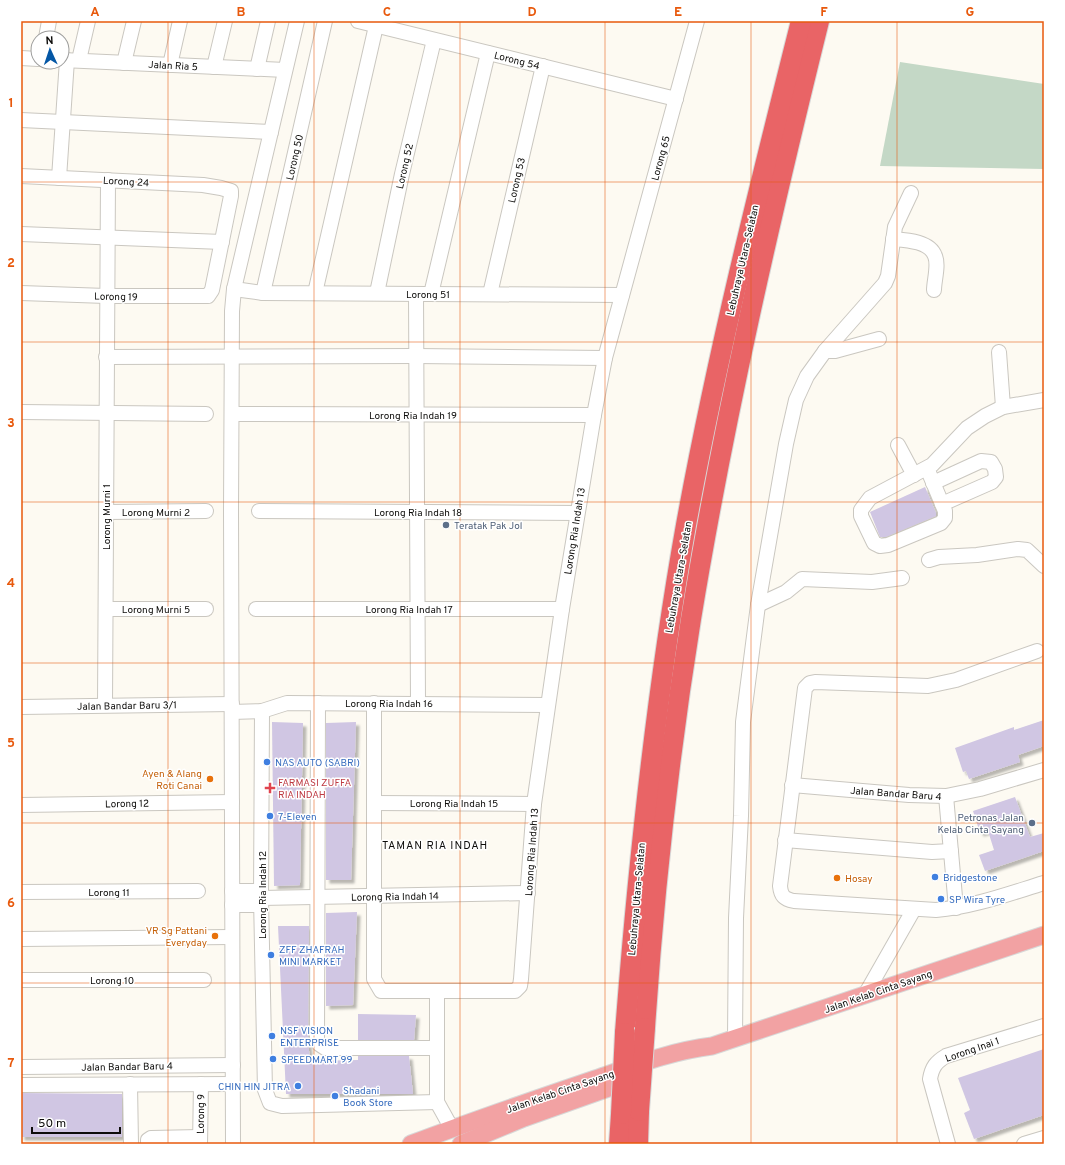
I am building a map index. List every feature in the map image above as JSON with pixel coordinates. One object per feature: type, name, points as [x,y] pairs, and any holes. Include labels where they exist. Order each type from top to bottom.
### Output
[{"type":"highway","name":"Lebuhraya Utara–Selatan","points":[[638,1144],[630,1113],[624,1033],[642,829],[658,699],[686,524],[741,263],[801,21]]},
{"type":"highway","name":"Lebuhraya Utara–Selatan","points":[[619,1144],[630,1113],[645,1028],[651,930],[662,833],[679,702],[697,582],[732,398],[760,269],[819,21]]},
{"type":"main road","name":"Jalan Kelab Cinta Sayang","points":[[411,1144],[452,1128],[652,1060],[690,1049],[712,1046],[735,1039],[1044,935]]},
{"type":"main road","name":"Jalan Kelab Cinta Sayang","points":[[461,1144],[524,1118],[694,1057],[712,1046]]},
{"type":"street","points":[[70,58],[88,21]]},
{"type":"street","points":[[124,63],[134,21]]},
{"type":"street","points":[[170,65],[180,21]]},
{"type":"street","points":[[214,67],[225,21]]},
{"type":"street","points":[[257,69],[268,21]]},
{"type":"street","points":[[233,1144],[231,356],[234,289],[297,21]]},
{"type":"street","name":"Lorong 50","points":[[262,293],[325,21]]},
{"type":"street","name":"Lorong 54","points":[[358,21],[676,99]]},
{"type":"street","name":"Lorong 65","points":[[622,295],[697,21]]},
{"type":"street","points":[[315,293],[376,26]]},
{"type":"street","name":"Lorong 52","points":[[377,293],[402,174],[434,40]]},
{"type":"street","points":[[431,294],[488,53]]},
{"type":"street","name":"Jalan Ria 5","points":[[70,60],[285,70]]},
{"type":"street","name":"Lorong 53","points":[[490,294],[543,66]]},
{"type":"street","points":[[59,178],[62,121],[68,70]]},
{"type":"street","points":[[21,120],[271,132]]},
{"type":"street","name":"Lorong 24","points":[[21,176],[203,185],[221,188],[230,191],[231,196],[222,242]]},
{"type":"street","name":"Lorong Murni 1","points":[[105,705],[107,512],[106,296],[108,180]]},
{"type":"street","points":[[735,1039],[736,918],[741,816],[743,722],[758,605],[793,412],[807,376],[825,351],[882,287],[888,276],[897,220],[911,193]]},
{"type":"street","points":[[21,234],[222,242]]},
{"type":"street","points":[[893,239],[917,243],[930,248],[936,256],[934,290]]},
{"type":"street","name":"Lorong 19","points":[[21,292],[106,296],[208,296],[211,294],[222,242]]},
{"type":"street","name":"Lorong 51","points":[[234,289],[262,293],[622,295]]},
{"type":"street","points":[[416,294],[418,703]]},
{"type":"street","name":"Lorong Ria Indah 13","points":[[374,703],[374,979],[376,986],[381,990],[509,992],[518,989],[521,979],[534,804],[547,705],[594,415],[605,358],[622,295]]},
{"type":"street","points":[[825,351],[835,351],[879,339]]},
{"type":"street","points":[[999,352],[1003,407]]},
{"type":"street","points":[[106,357],[416,356],[605,358]]},
{"type":"street","points":[[927,468],[942,504],[945,518],[941,523],[888,545],[880,546],[874,543],[861,516],[861,510],[864,504],[870,498],[927,468],[932,466],[967,428],[985,416],[1003,407],[1044,400]]},
{"type":"street","points":[[21,412],[206,414]]},
{"type":"street","name":"Lorong Ria Indah 19","points":[[232,414],[594,415]]},
{"type":"street","points":[[898,445],[914,475]]},
{"type":"street","points":[[934,483],[981,461],[991,462],[995,469],[996,477],[992,482],[942,504]]},
{"type":"street","name":"Lorong Murni 2","points":[[107,512],[206,511]]},
{"type":"street","name":"Lorong Ria Indah 18","points":[[259,511],[577,513]]},
{"type":"street","points":[[929,560],[939,557],[977,555],[1018,548],[1027,550],[1044,566]]},
{"type":"street","points":[[758,605],[786,592],[802,579],[872,582],[902,578]]},
{"type":"street","name":"Lorong Murni 5","points":[[106,609],[206,610]]},
{"type":"street","name":"Lorong Ria Indah 17","points":[[256,609],[562,609]]},
{"type":"street","points":[[1037,652],[956,680],[928,686],[815,682],[807,685],[805,688],[780,886],[781,894],[785,898],[794,901],[914,909],[956,908],[1044,883]]},
{"type":"street","name":"Lorong Ria Indah 16","points":[[232,708],[262,711],[287,703],[547,705]]},
{"type":"street","points":[[318,703],[316,1035],[319,1044],[326,1048],[436,1048]]},
{"type":"street","name":"Jalan Bandar Baru 3/1","points":[[21,707],[105,705],[232,708]]},
{"type":"street","name":"Lorong Ria Indah 12","points":[[262,711],[261,898],[266,1090],[270,1103],[282,1106],[437,1102]]},
{"type":"street","name":"Jalan Bandar Baru 4","points":[[792,785],[909,795],[946,796],[980,789],[1044,770]]},
{"type":"street","points":[[946,796],[956,908]]},
{"type":"street","name":"Lorong 12","points":[[21,805],[232,802]]},
{"type":"street","name":"Lorong Ria Indah 15","points":[[374,803],[534,804]]},
{"type":"street","points":[[785,840],[932,852],[951,851]]},
{"type":"street","name":"Lorong 11","points":[[21,892],[198,891]]},
{"type":"street","name":"Lorong Ria Indah 14","points":[[232,898],[316,898],[528,893]]},
{"type":"street","points":[[865,995],[914,909]]},
{"type":"street","points":[[21,938],[232,937]]},
{"type":"street","name":"Lorong 10","points":[[21,980],[204,980]]},
{"type":"street","points":[[437,991],[437,1102],[452,1128]]},
{"type":"street","name":"Lorong Inai 1","points":[[948,1144],[930,1079],[932,1069],[938,1061],[946,1056],[1044,1026]]},
{"type":"street","name":"Jalan Bandar Baru 4","points":[[21,1067],[233,1065]]},
{"type":"street","points":[[130,1084],[131,1144]]},
{"type":"street","name":"Lorong 9","points":[[200,1141],[201,1084]]},
{"type":"street","name":"Jalan Bandar Baru 4","points":[[21,1085],[233,1084]]},
{"type":"street","points":[[148,1144],[148,1140],[151,1138],[200,1141]]},
{"type":"street","points":[[1024,1144],[1044,1138]]},
{"type":"green space","points":[[900,62],[1044,84],[1044,169],[880,166]]},
{"type":"building","points":[[925,487],[936,516],[886,537],[880,537],[870,512]]},
{"type":"building","points":[[1044,720],[1044,746],[1018,755],[1020,762],[969,779],[966,771],[963,772],[955,748],[1014,727],[1014,730]]},
{"type":"building","points":[[272,722],[303,723],[300,885],[274,886]]},
{"type":"building","points":[[356,722],[351,880],[326,880],[326,723]]},
{"type":"building","points":[[1015,797],[1030,837],[1044,833],[1044,851],[985,871],[979,855],[994,850],[988,831],[980,833],[973,811]]},
{"type":"building","points":[[357,912],[353,1005],[326,1006],[326,913]]},
{"type":"building","points":[[278,926],[309,926],[308,1040],[310,1061],[358,1060],[358,1056],[409,1056],[413,1094],[286,1094]]},
{"type":"building","points":[[358,1014],[416,1015],[414,1040],[358,1040]]},
{"type":"building","points":[[1044,1049],[1044,1115],[974,1139],[964,1113],[970,1110],[958,1078]]},
{"type":"building","points":[[21,1093],[122,1094],[122,1137],[21,1137]]},
{"type":"place","name":"Teratak Pak Jol","points":[[446,525]]},
{"type":"place","name":"NAS AUTO (SABRI)","points":[[267,762]]},
{"type":"place","name":"Ayen & Alang Roti Canai","points":[[210,779]]},
{"type":"place","name":"FARMASI ZUFFA RIA INDAH","points":[[270,788]]},
{"type":"place","name":"7-Eleven","points":[[270,816]]},
{"type":"place","name":"Petronas Jalan Kelab Cinta Sayang","points":[[1032,823]]},
{"type":"place","name":"Bridgestone","points":[[935,877]]},
{"type":"place","name":"Hosay","points":[[837,878]]},
{"type":"place","name":"SP Wira Tyre","points":[[941,899]]},
{"type":"place","name":"VR Sg Pattani Everyday","points":[[215,936]]},
{"type":"place","name":"ZFF ZHAFRAH MINI MARKET","points":[[271,955]]},
{"type":"place","name":"NSF VISION ENTERPRISE","points":[[272,1036]]},
{"type":"place","name":"SPEEDMART 99","points":[[273,1059]]},
{"type":"place","name":"CHIN HIN JITRA","points":[[298,1086]]},
{"type":"place","name":"Shadani Book Store","points":[[335,1096]]},
{"type":"district","name":"TAMAN RIA INDAH","points":[[435,845]]}]
